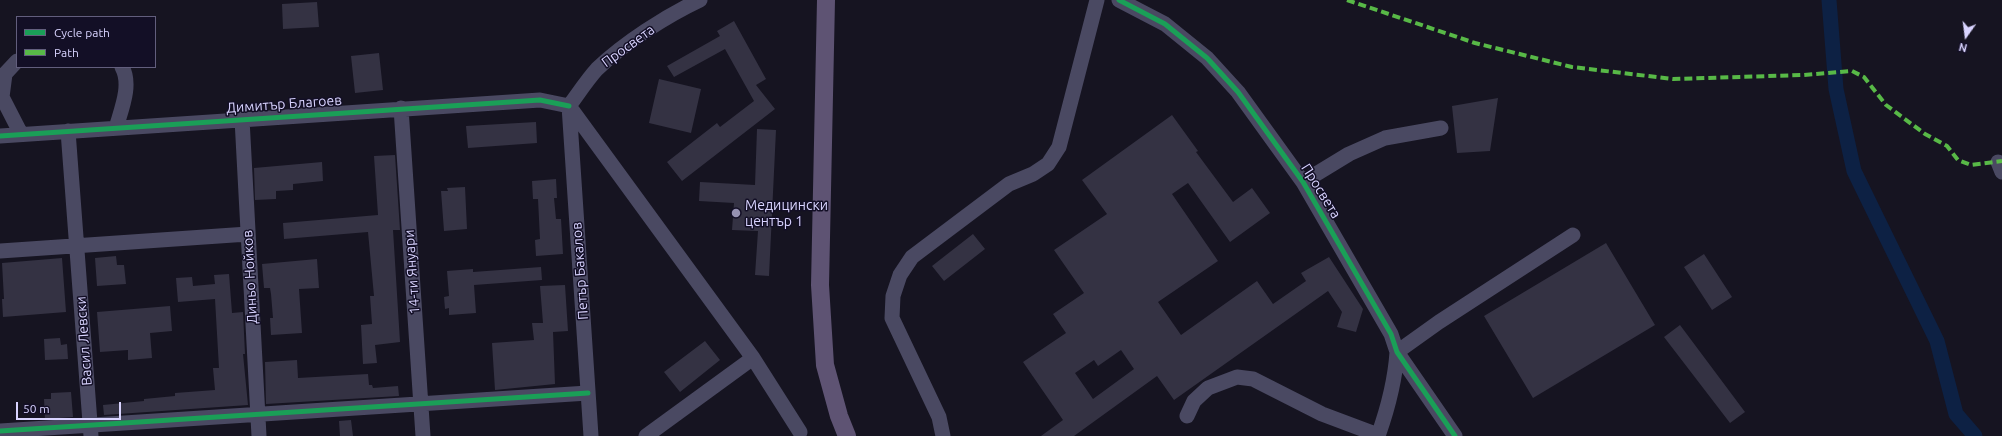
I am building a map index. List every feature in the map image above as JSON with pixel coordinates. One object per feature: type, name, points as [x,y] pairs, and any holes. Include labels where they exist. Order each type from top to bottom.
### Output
[{"type":"main road","points":[[826,0],[820,285],[825,365],[839,416],[847,436]]},
{"type":"street","name":"Просвета","points":[[569,106],[596,70],[624,46],[700,0]]},
{"type":"street","points":[[943,436],[939,417],[892,318],[893,296],[900,275],[912,257],[1009,184],[1033,174],[1048,164],[1058,147],[1097,0]]},
{"type":"street","name":"Просвета","points":[[1119,0],[1165,24],[1207,58],[1238,92],[1304,182],[1391,334],[1397,352],[1455,436]]},
{"type":"street","points":[[0,62],[16,61]]},
{"type":"street","points":[[16,61],[6,74],[2,97],[21,134]]},
{"type":"street","points":[[116,128],[126,84],[125,72],[123,68]]},
{"type":"street","name":"Димитър Благоев","points":[[0,136],[540,100],[569,106]]},
{"type":"street","points":[[569,106],[753,358],[800,432]]},
{"type":"street","name":"Петър Бакалов","points":[[569,106],[591,436]]},
{"type":"street","name":"14-ти Януари","points":[[402,108],[423,436]]},
{"type":"street","name":"Диньо Нойков","points":[[242,119],[259,436]]},
{"type":"street","points":[[1304,182],[1349,154],[1385,138],[1441,128]]},
{"type":"street","name":"Васил Левски","points":[[68,131],[91,431]]},
{"type":"street","points":[[0,251],[248,234]]},
{"type":"street","points":[[1187,416],[1194,401],[1208,388],[1237,377],[1253,379],[1322,414],[1378,436],[1391,397],[1396,374],[1397,352],[1439,322],[1573,236]]},
{"type":"street","points":[[646,436],[753,358]]},
{"type":"street","points":[[3,433],[91,431],[258,415],[588,393]]},
{"type":"building","points":[[317,2],[319,27],[283,29],[282,4]]},
{"type":"building","points":[[734,21],[766,79],[756,85],[775,109],[682,181],[667,162],[717,123],[720,127],[754,101],[725,49],[674,77],[667,66],[720,36],[717,31]]},
{"type":"building","points":[[379,53],[383,90],[355,93],[351,56]]},
{"type":"building","points":[[659,79],[701,89],[691,133],[649,123]]},
{"type":"building","points":[[1498,98],[1490,151],[1457,153],[1452,106]]},
{"type":"building","points":[[1172,115],[1198,151],[1196,152],[1233,202],[1252,188],[1270,213],[1230,242],[1188,183],[1172,194],[1218,261],[1158,302],[1181,335],[1257,281],[1273,304],[1306,281],[1301,273],[1329,257],[1363,309],[1356,332],[1337,327],[1342,312],[1328,291],[1174,400],[1157,376],[1074,436],[1041,436],[1063,420],[1023,362],[1066,333],[1053,314],[1084,293],[1054,250],[1107,214],[1082,180]],"holes":[[[1121,350],[1134,369],[1093,399],[1075,373],[1094,360],[1098,366]]]},
{"type":"building","points":[[536,122],[537,143],[468,148],[466,126]]},
{"type":"building","points":[[757,129],[776,130],[769,276],[755,275],[758,231],[732,230],[734,203],[699,201],[700,182],[755,185]]},
{"type":"building","points":[[395,155],[400,230],[393,230],[400,342],[375,345],[377,363],[363,364],[361,325],[372,324],[370,296],[374,296],[368,232],[284,239],[283,223],[378,215],[374,156]]},
{"type":"building","points":[[322,162],[323,181],[293,184],[293,190],[276,191],[276,199],[255,200],[254,168]]},
{"type":"building","points":[[556,179],[557,198],[554,198],[556,219],[561,219],[563,254],[536,256],[535,240],[540,239],[538,199],[533,199],[532,181]]},
{"type":"building","points":[[465,187],[467,229],[444,231],[441,191],[448,191],[447,188]]},
{"type":"building","points":[[973,234],[985,249],[944,281],[932,266]]},
{"type":"building","points":[[1606,243],[1655,325],[1533,398],[1484,316]]},
{"type":"building","points":[[1704,254],[1732,297],[1712,310],[1684,267]]},
{"type":"building","points":[[116,256],[117,265],[124,265],[126,284],[97,286],[95,258]]},
{"type":"building","points":[[62,258],[66,312],[3,317],[2,299],[4,299],[2,263]]},
{"type":"building","points":[[317,259],[319,288],[299,289],[302,333],[271,335],[270,318],[273,318],[271,294],[270,288],[264,288],[262,264]]},
{"type":"building","points":[[541,267],[542,280],[474,285],[476,313],[449,315],[449,308],[445,309],[444,297],[449,296],[447,271],[473,269],[473,272]]},
{"type":"building","points":[[229,274],[232,313],[243,312],[245,354],[243,354],[248,405],[104,415],[103,405],[175,396],[175,393],[215,390],[213,368],[219,368],[215,299],[178,302],[176,278],[192,277],[193,286],[215,284],[214,275]]},
{"type":"building","points":[[565,285],[568,331],[553,332],[555,384],[495,390],[492,343],[534,340],[532,323],[543,323],[540,286]]},
{"type":"building","points":[[170,306],[172,331],[150,333],[152,358],[128,360],[128,350],[100,352],[97,312]]},
{"type":"building","points":[[1680,325],[1745,412],[1730,423],[1664,337]]},
{"type":"building","points":[[60,338],[61,345],[67,344],[68,359],[45,360],[44,339]]},
{"type":"building","points":[[705,341],[720,360],[680,392],[664,372]]},
{"type":"building","points":[[297,360],[298,378],[368,374],[369,385],[372,385],[373,388],[398,386],[399,396],[266,404],[265,362]]},
{"type":"building","points":[[71,392],[73,417],[45,419],[44,399],[51,399],[51,393]]},
{"type":"building","points":[[351,420],[353,436],[340,436],[339,421]]},
{"type":"waterway","points":[[1829,0],[1836,89],[1854,171],[1937,341],[1956,414],[1975,436]]},
{"type":"marked path","points":[[1347,0],[1475,43],[1572,67],[1673,79],[1804,75],[1852,71],[1864,77],[1886,105],[1925,134],[1947,146],[1958,160],[1971,165],[2002,161]]},
{"type":"cycle path","points":[[1119,0],[1165,24],[1207,58],[1238,92],[1303,182],[1391,334],[1397,352],[1455,436]]},
{"type":"cycle path","points":[[0,136],[540,100],[569,106]]},
{"type":"cycle path","points":[[0,431],[588,393]]},
{"type":"place","name":"Медицински център 1","points":[[736,213]]}]
